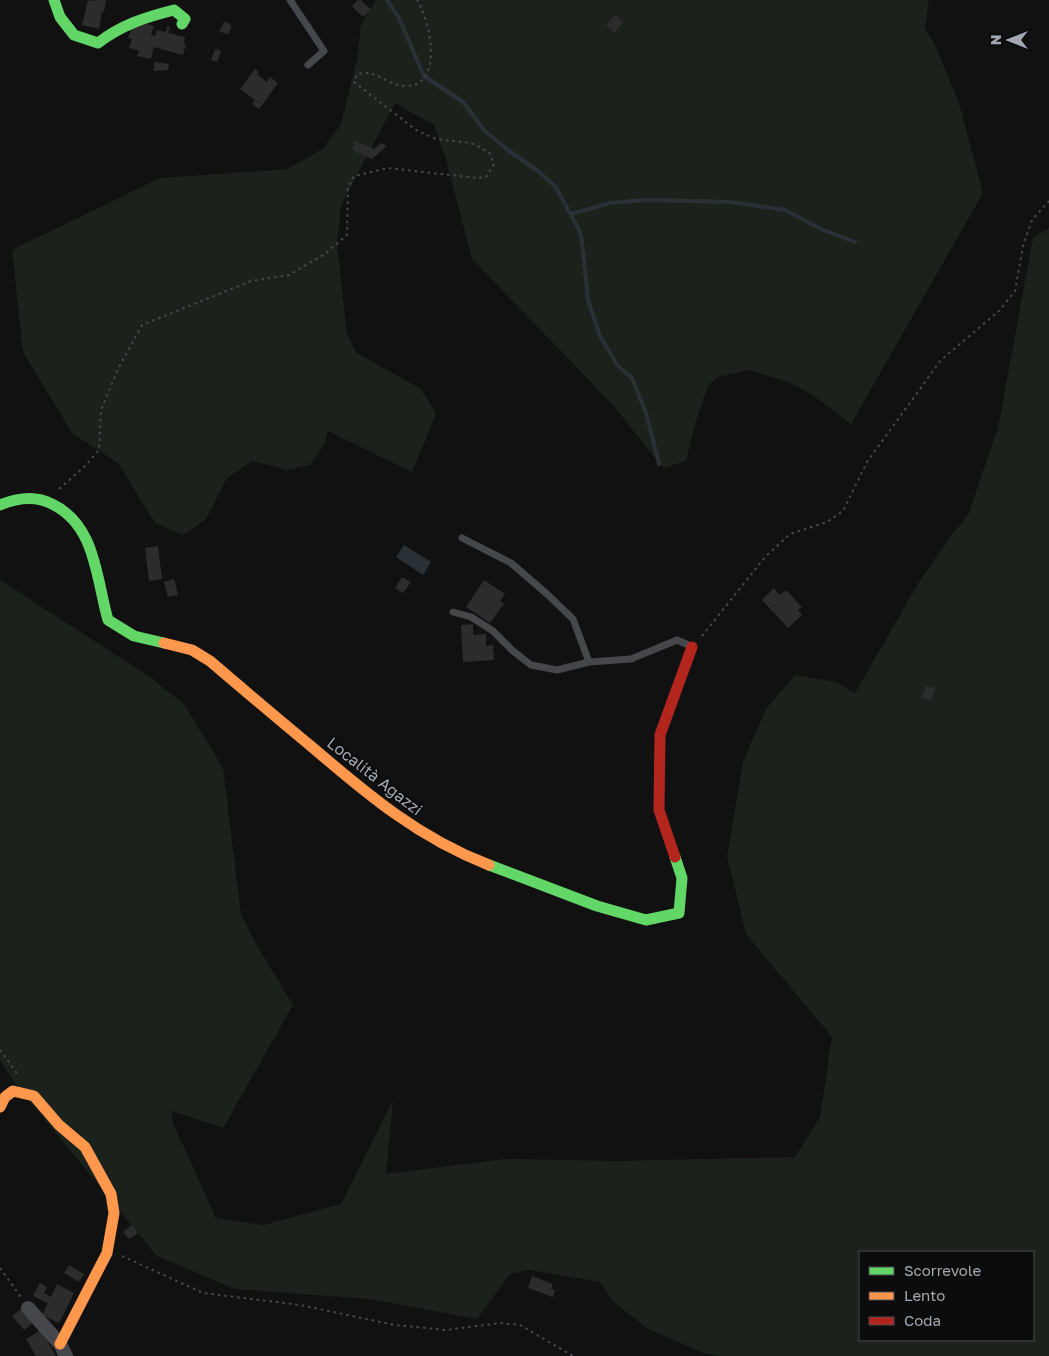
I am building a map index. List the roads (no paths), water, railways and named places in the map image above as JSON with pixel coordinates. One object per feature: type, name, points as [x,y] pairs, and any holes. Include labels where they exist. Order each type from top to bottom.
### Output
[{"type":"street","points":[[54,0],[60,17],[74,35],[98,43],[106,36],[132,23],[174,10],[185,19],[182,24]]},
{"type":"street","name":"Località Agazzi","points":[[0,505],[12,499],[25,498],[46,501],[57,505],[76,521],[84,535],[98,574],[102,604],[108,620],[134,636],[192,650],[210,661],[372,798],[414,827],[467,856],[597,906],[646,920],[679,914],[682,878],[659,810],[660,735],[692,647]]},
{"type":"street","points":[[0,1107],[5,1097],[13,1091],[34,1096],[60,1125],[85,1147],[111,1194],[114,1213],[107,1253],[71,1320],[63,1350]]},
{"type":"street","points":[[28,1308],[63,1350]]},
{"type":"lane","points":[[290,0],[324,51],[308,64]]},
{"type":"lane","points":[[462,538],[511,563],[573,619],[589,662]]},
{"type":"lane","points":[[453,612],[471,617],[493,631],[513,651],[531,665],[557,670],[589,662],[632,659],[677,640],[692,647]]},
{"type":"waterway","points":[[387,0],[399,18],[424,76],[463,102],[485,131],[556,187],[579,230],[582,241],[588,300],[600,336],[617,365],[632,378],[646,413],[659,464]]},
{"type":"waterway","points":[[571,214],[610,203],[646,200],[731,202],[785,210],[821,229],[855,242]]}]
